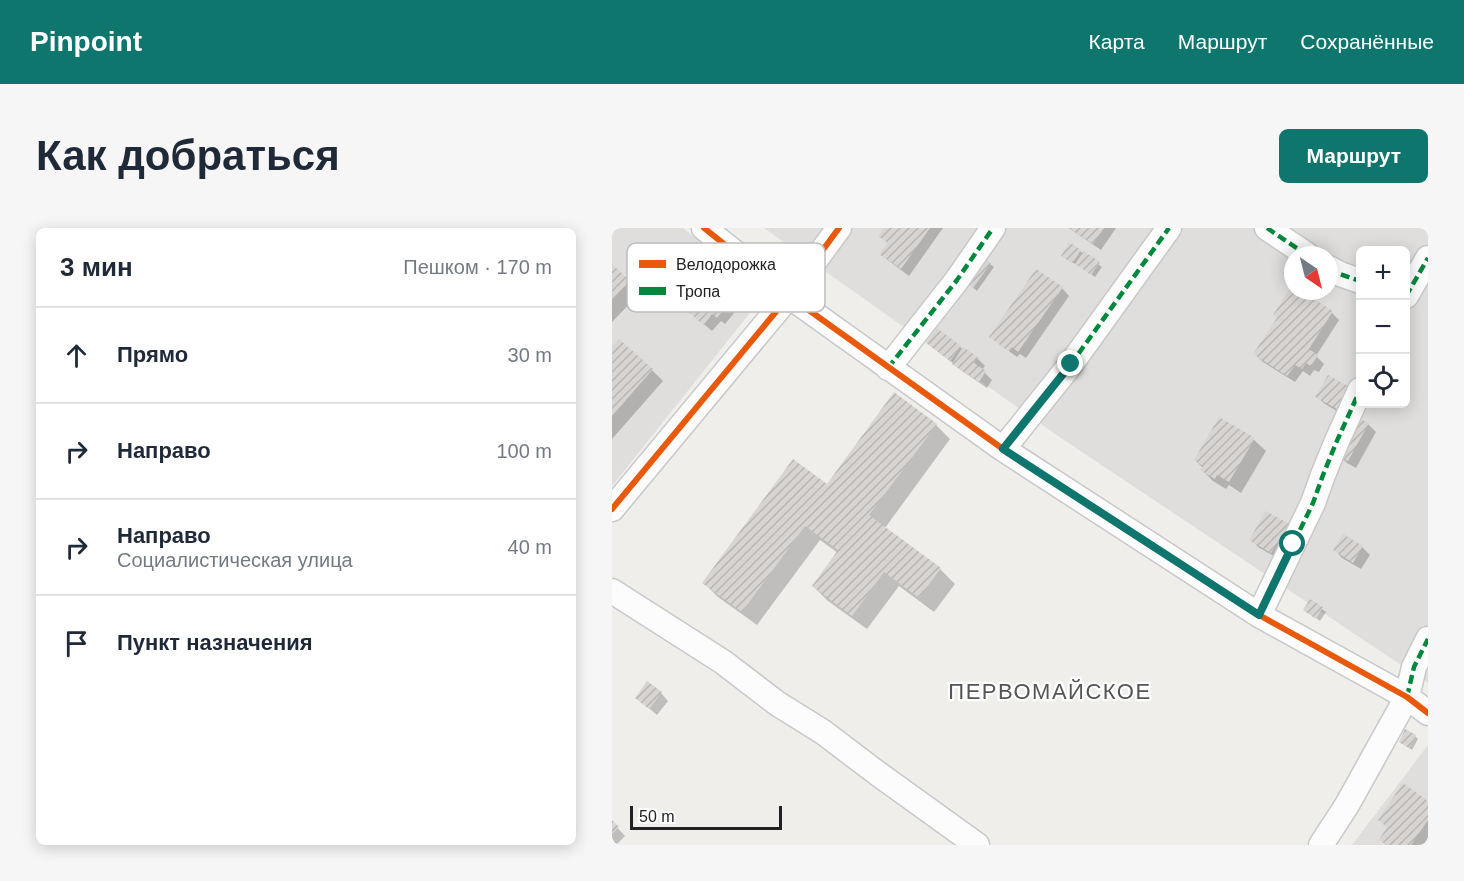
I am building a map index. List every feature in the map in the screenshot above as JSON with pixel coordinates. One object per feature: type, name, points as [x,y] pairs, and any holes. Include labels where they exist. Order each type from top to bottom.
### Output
[{"type":"street","points":[[704,228],[723,243]]},
{"type":"street","points":[[825,246],[838,228]]},
{"type":"street","points":[[888,368],[957,280],[993,228]]},
{"type":"street","points":[[1003,449],[1071,364],[1169,228]]},
{"type":"street","points":[[1267,228],[1294,246]]},
{"type":"street","points":[[1410,289],[1428,258]]},
{"type":"street","points":[[1338,273],[1356,280]]},
{"type":"street","points":[[612,508],[776,312]]},
{"type":"street","points":[[811,312],[1003,449],[1259,615],[1407,697],[1428,713]]},
{"type":"street","points":[[1259,615],[1313,503],[1356,399]]},
{"type":"street","points":[[612,591],[723,662],[778,704],[824,732],[977,845]]},
{"type":"street","points":[[1321,845],[1347,805],[1407,697],[1414,668],[1428,639]]},
{"type":"shaded area","points":[[612,228],[683,228],[702,243],[627,243],[627,312],[751,312],[612,486]]},
{"type":"shaded area","points":[[764,228],[1428,228],[1428,683],[1058,436],[825,271],[825,243],[785,243]]},
{"type":"shaded area","points":[[1428,745],[1428,845],[1352,845]]},
{"type":"building","points":[[884,228],[930,228],[901,269],[879,254],[888,243],[878,236]]},
{"type":"building","points":[[1069,228],[1104,228],[1093,244]]},
{"type":"building","points":[[1069,242],[1081,250],[1073,263],[1061,256]]},
{"type":"building","points":[[1084,251],[1100,262],[1091,275],[1075,264]]},
{"type":"building","points":[[983,257],[991,263],[973,288],[965,283]]},
{"type":"building","points":[[612,264],[627,278],[627,284],[612,300]]},
{"type":"building","points":[[1036,269],[1063,287],[1018,352],[1012,347],[1009,351],[989,337]]},
{"type":"building","points":[[1284,298],[1284,300],[1315,300],[1333,311],[1309,349],[1318,355],[1311,366],[1306,363],[1302,369],[1295,365],[1287,376],[1253,354],[1277,318],[1273,315]]},
{"type":"building","points":[[688,312],[722,312],[717,318],[712,314],[704,325]]},
{"type":"building","points":[[937,328],[961,346],[950,361],[926,343]]},
{"type":"building","points":[[619,339],[653,369],[612,416],[612,347]]},
{"type":"building","points":[[963,347],[978,357],[974,363],[986,371],[979,382],[952,364]]},
{"type":"building","points":[[1328,375],[1352,388],[1339,410],[1315,397]]},
{"type":"building","points":[[894,392],[937,424],[869,515],[941,568],[919,598],[884,572],[852,616],[812,586],[838,550],[805,526],[742,612],[702,583],[793,459],[827,484]]},
{"type":"building","points":[[1219,417],[1255,438],[1229,482],[1217,475],[1215,479],[1200,470],[1203,466],[1194,460]]},
{"type":"building","points":[[1358,418],[1369,423],[1348,461],[1338,456]]},
{"type":"building","points":[[1266,511],[1289,524],[1271,553],[1249,540]]},
{"type":"building","points":[[1343,534],[1363,546],[1353,563],[1333,550]]},
{"type":"building","points":[[1310,599],[1323,607],[1316,619],[1303,610]]},
{"type":"building","points":[[647,681],[662,692],[649,709],[635,698]]},
{"type":"building","points":[[1405,729],[1416,735],[1409,748],[1399,742]]},
{"type":"building","points":[[1403,783],[1428,801],[1428,820],[1411,845],[1387,845],[1379,840],[1387,827],[1378,820]]},
{"type":"building","points":[[612,820],[619,827],[612,834]]},
{"type":"marked path","points":[[888,368],[957,280],[993,228]]},
{"type":"marked path","points":[[1003,449],[1071,364],[1169,228]]},
{"type":"marked path","points":[[1267,228],[1294,246]]},
{"type":"marked path","points":[[1410,289],[1428,258]]},
{"type":"marked path","points":[[1338,273],[1356,280]]},
{"type":"marked path","points":[[1259,615],[1313,503],[1356,399]]},
{"type":"marked path","points":[[1407,697],[1414,667],[1428,639]]},
{"type":"cycle path","points":[[704,228],[723,243]]},
{"type":"cycle path","points":[[825,247],[839,228]]},
{"type":"cycle path","points":[[612,509],[776,312]]},
{"type":"cycle path","points":[[811,312],[1003,449],[1259,615],[1407,697],[1428,713]]},
{"type":"district","name":"ПЕРВОМАЙСКОЕ","points":[[1050,691]]},
{"type":"route","points":[[1071,364],[1003,449],[1259,615],[1293,544]]}]
